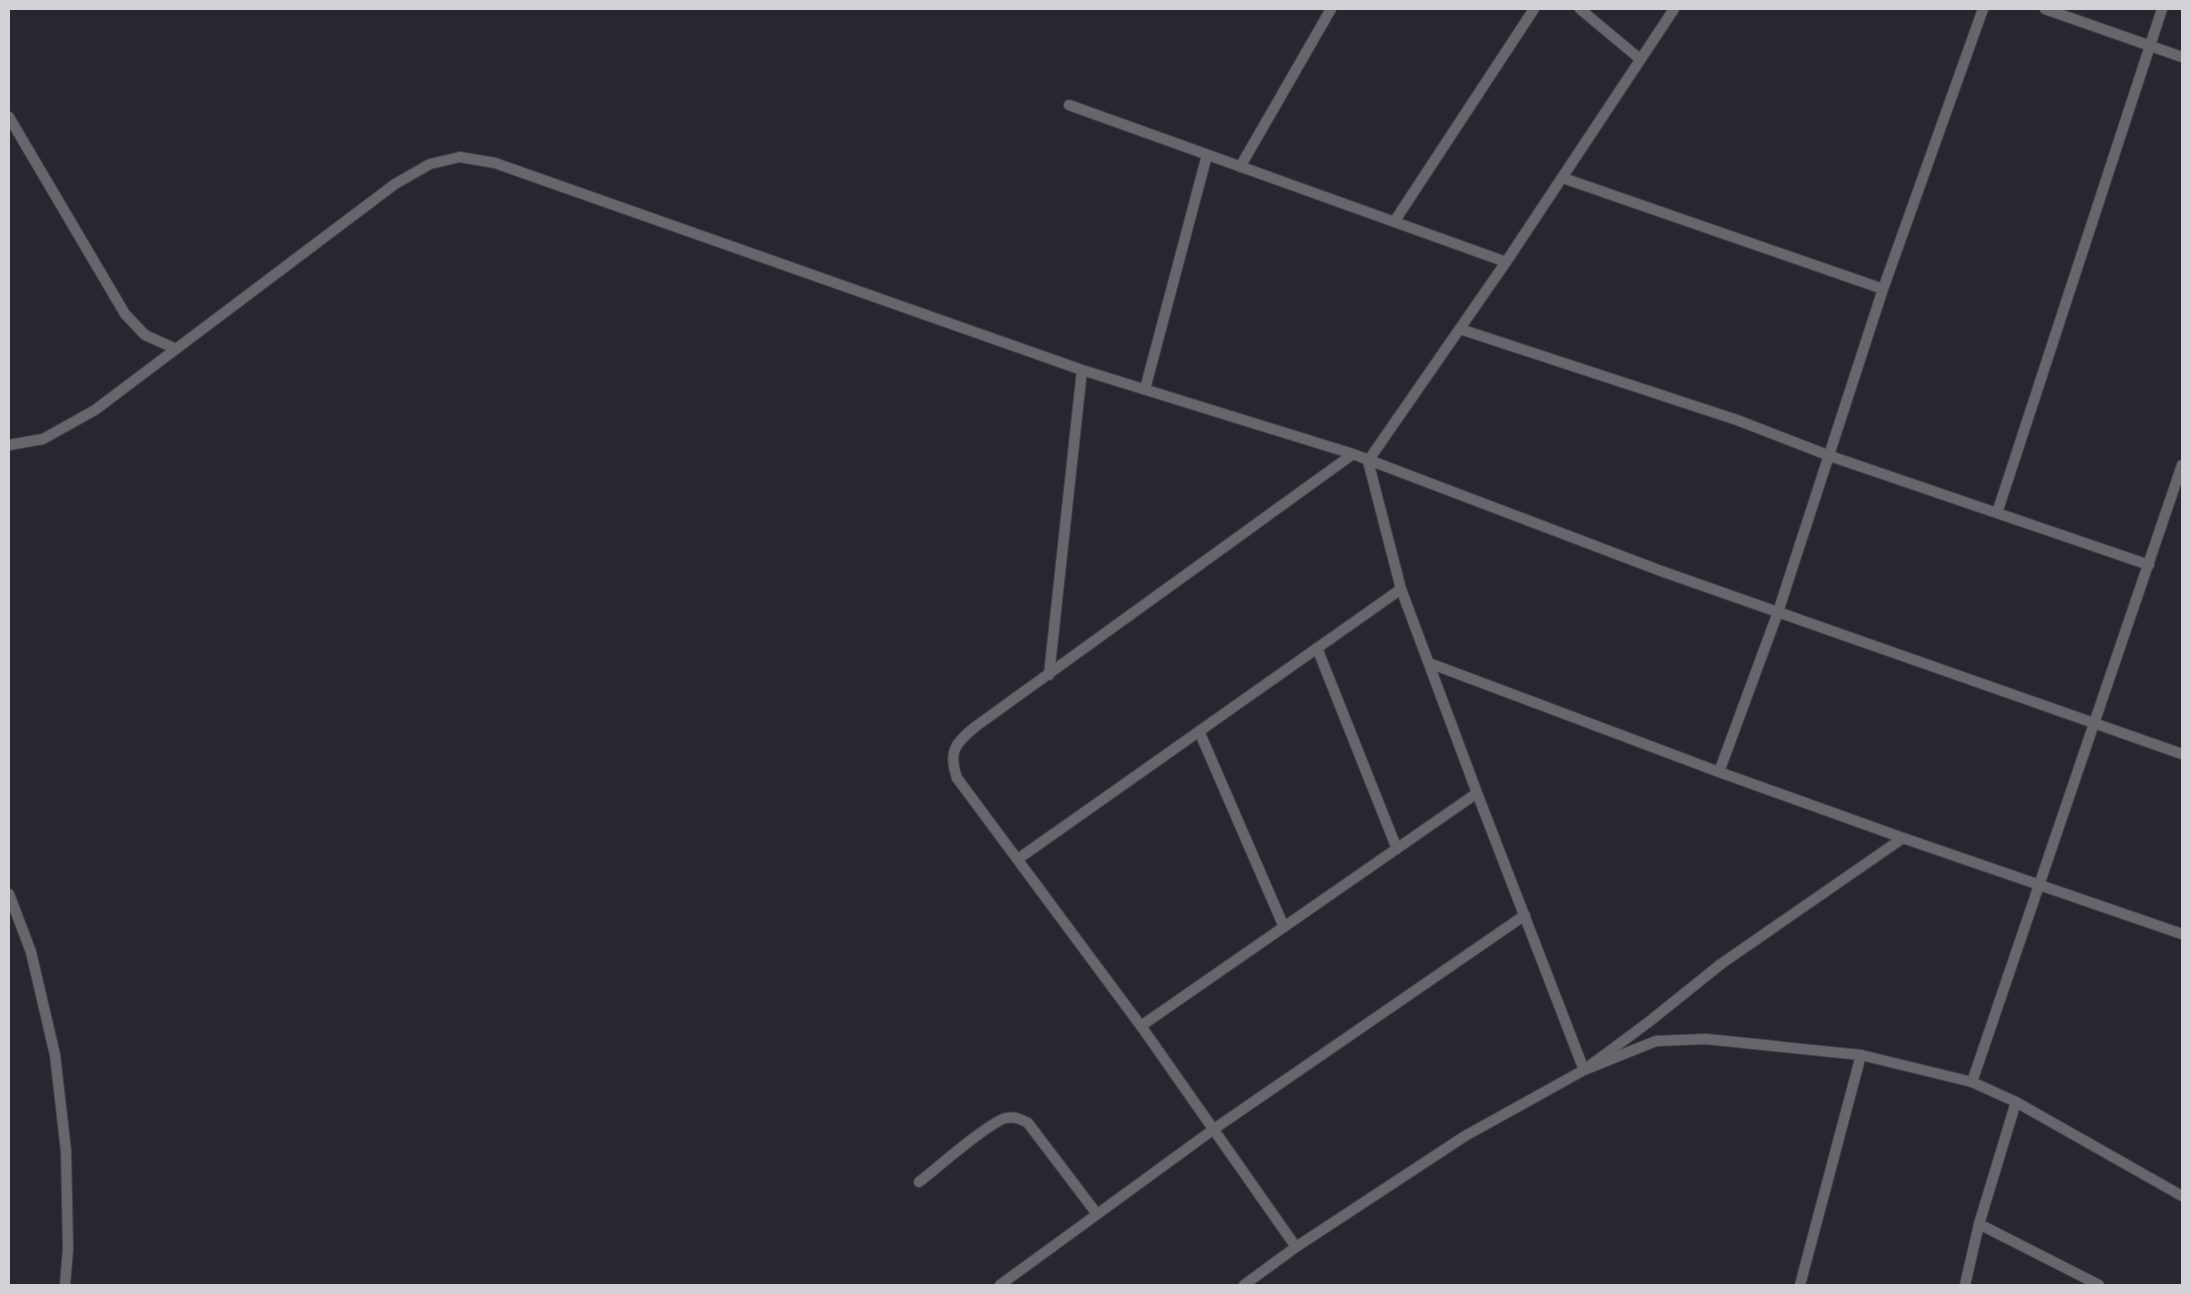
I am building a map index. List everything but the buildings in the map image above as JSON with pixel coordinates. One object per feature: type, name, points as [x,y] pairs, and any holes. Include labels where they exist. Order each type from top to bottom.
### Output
[{"type":"street","points":[[1240,167],[1331,9]]},
{"type":"street","points":[[1394,222],[1534,9]]},
{"type":"street","points":[[1580,9],[1640,59]]},
{"type":"street","points":[[1584,1070],[1477,793],[1401,589],[1368,461],[1563,178],[1674,9]]},
{"type":"street","points":[[1719,772],[1778,612],[1883,289],[1983,9]]},
{"type":"street","points":[[2045,9],[2182,57]]},
{"type":"street","points":[[1997,513],[2162,9]]},
{"type":"street","points":[[1069,105],[1506,262]]},
{"type":"street","points":[[9,117],[125,314],[144,335],[176,349]]},
{"type":"street","points":[[1145,389],[1207,155]]},
{"type":"street","points":[[9,445],[43,439],[95,410],[395,184],[430,164],[460,157],[494,163],[1082,370],[1353,454],[1661,571],[2182,754]]},
{"type":"street","points":[[1563,178],[1883,289]]},
{"type":"street","points":[[1460,329],[1737,420],[1830,456],[2149,565]]},
{"type":"street","points":[[1049,675],[1082,370]]},
{"type":"street","points":[[1296,1247],[1141,1026],[957,778],[952,764],[954,750],[961,738],[1353,454]]},
{"type":"street","points":[[1972,1082],[2096,723],[2182,464]]},
{"type":"street","points":[[1018,859],[1401,589]]},
{"type":"street","points":[[1317,648],[1397,849]]},
{"type":"street","points":[[1428,663],[1719,772],[2040,886],[2182,934]]},
{"type":"street","points":[[1199,731],[1284,927]]},
{"type":"street","points":[[1141,1026],[1477,793]]},
{"type":"street","points":[[1584,1070],[1650,1021],[1721,964],[1903,838]]},
{"type":"street","points":[[9,894],[30,952],[55,1055],[66,1151],[68,1249],[65,1285]]},
{"type":"street","points":[[1000,1285],[1214,1129],[1525,915]]},
{"type":"street","points":[[1244,1285],[1296,1247],[1464,1136],[1584,1070],[1656,1041],[1706,1039],[1861,1055],[1972,1082],[2016,1102],[2182,1196]]},
{"type":"street","points":[[1800,1285],[1861,1055]]},
{"type":"street","points":[[1965,1285],[1979,1224],[2016,1102]]},
{"type":"street","points":[[919,1182],[991,1126],[1005,1118],[1016,1117],[1028,1124],[1097,1214]]},
{"type":"street","points":[[1979,1224],[2099,1285]]}]
